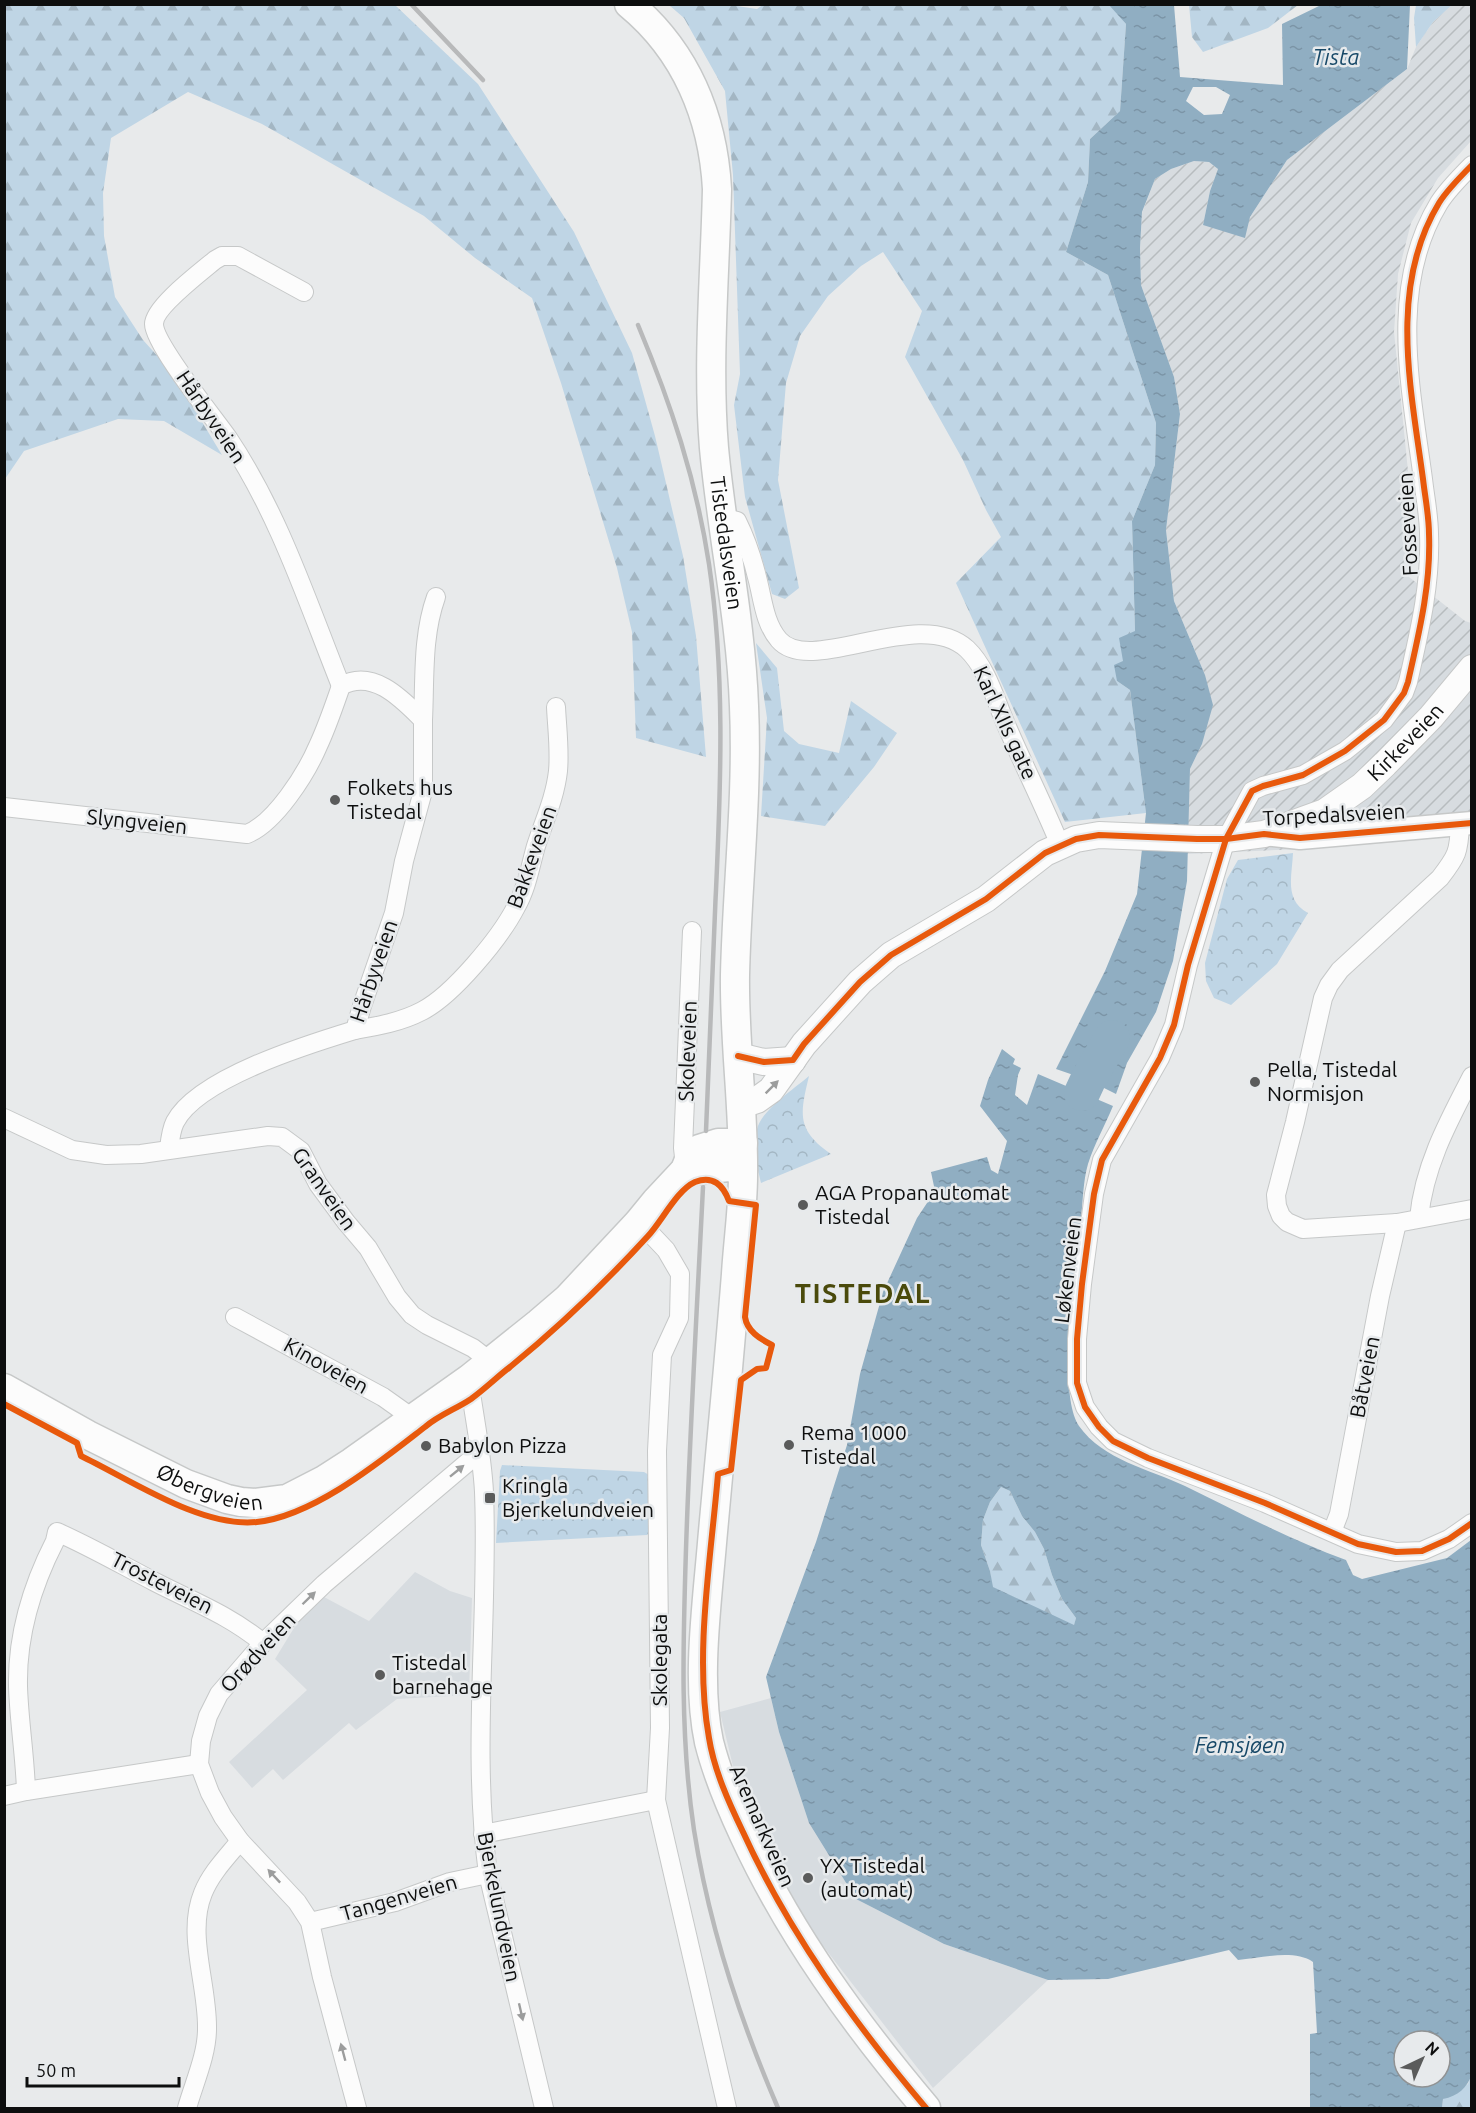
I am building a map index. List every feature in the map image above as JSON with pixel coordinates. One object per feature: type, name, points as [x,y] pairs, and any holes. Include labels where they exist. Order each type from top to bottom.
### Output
[{"type":"main road","name":"Tistedalsveien","points":[[629,4],[655,28],[687,73],[700,102],[715,159],[717,189],[712,420],[721,517],[740,645],[744,711],[735,976],[735,1030],[742,1105]]},
{"type":"main road","name":"Kirkeveien","points":[[1264,834],[1325,812],[1362,786],[1431,717],[1472,668]]},
{"type":"main road","name":"Torpedalsveien","points":[[742,1105],[758,1100],[771,1090],[804,1044],[860,982],[891,955],[979,904],[1045,853],[1060,845],[1076,839],[1100,835],[1226,839],[1264,834]]},
{"type":"main road","points":[[738,1056],[764,1062],[793,1060]]},
{"type":"main road","name":"Aremarkveien","points":[[742,1105],[743,1157],[730,1349],[705,1621],[704,1683],[709,1739],[720,1778],[743,1832],[770,1887],[798,1935],[828,1980],[926,2109]]},
{"type":"main road","points":[[686,1170],[728,1167],[743,1157]]},
{"type":"main road","name":"Øbergveien","points":[[4,1388],[88,1435],[170,1476],[227,1499],[255,1503],[277,1502],[302,1492],[352,1462],[491,1362],[567,1299],[686,1170]]},
{"type":"street","name":"Fosseveien","points":[[1226,839],[1252,791],[1303,775],[1346,752],[1384,720],[1404,693],[1425,604],[1429,555],[1427,507],[1407,358],[1412,272],[1419,246],[1440,202],[1472,165]]},
{"type":"street","name":"Hårbyveien","points":[[304,292],[238,256],[222,256],[164,305],[155,315],[154,328],[166,351],[229,440],[270,511],[293,560],[341,686]]},
{"type":"street","name":"Karl XIIs gate","points":[[721,517],[737,521],[746,540],[765,611],[780,642],[794,649],[821,651],[918,633],[943,637],[957,642],[967,650],[982,669],[1060,845]]},
{"type":"street","name":"Hårbyveien","points":[[169,1149],[170,1136],[175,1122],[187,1106],[208,1090],[284,1054],[356,1030],[394,913],[404,861],[423,791],[427,633],[436,597]]},
{"type":"street","points":[[341,686],[351,680],[363,680],[384,686],[399,696],[423,720]]},
{"type":"street","name":"Slyngveien","points":[[4,807],[237,834],[254,832],[266,823],[300,779],[314,756],[341,686]]},
{"type":"street","name":"Bakkeveien","points":[[356,1030],[392,1023],[421,1012],[439,1001],[482,954],[516,907],[526,884],[553,799],[558,769],[556,707]]},
{"type":"street","points":[[1466,824],[1457,855],[1440,878],[1340,970],[1329,985],[1323,998],[1276,1195],[1281,1216],[1294,1226],[1304,1229],[1397,1223],[1472,1209]]},
{"type":"street","name":"Torpedalsveien","points":[[1264,834],[1300,838],[1466,824]]},
{"type":"street","name":"Løkenveien","points":[[1226,839],[1188,965],[1174,1025],[1160,1058],[1102,1160],[1094,1194],[1082,1284],[1077,1339],[1077,1383],[1086,1407],[1099,1427],[1113,1441],[1358,1544],[1410,1552],[1436,1546],[1472,1523]]},
{"type":"street","name":"Skoleveien","points":[[686,1170],[683,1148],[692,931]]},
{"type":"street","points":[[1419,1218],[1421,1195],[1435,1152],[1445,1126],[1472,1076]]},
{"type":"street","name":"Granveien","points":[[5,1116],[57,1144],[87,1153],[141,1154],[268,1136],[289,1140],[302,1150],[318,1184],[368,1248],[397,1297],[412,1315],[473,1348],[491,1362]]},
{"type":"street","name":"Skolegata","points":[[638,1223],[666,1251],[680,1274],[679,1318],[662,1355],[657,1439],[660,1728],[656,1800],[727,2109]]},
{"type":"street","name":"Båtveien","points":[[1332,1532],[1339,1514],[1380,1296],[1397,1223]]},
{"type":"street","name":"Kinoveien","points":[[235,1317],[374,1392],[414,1419]]},
{"type":"street","name":"Bjerkelundveien","points":[[469,1379],[481,1451],[484,1493],[479,1735],[483,1834],[488,1874],[544,2109]]},
{"type":"street","name":"Orødveien","points":[[357,2109],[310,1922],[297,1902],[240,1841],[223,1817],[210,1794],[199,1764],[201,1741],[208,1716],[219,1694],[263,1643],[324,1584],[481,1451]]},
{"type":"street","name":"Trosteveien","points":[[26,1791],[18,1687],[19,1657],[32,1591],[57,1532],[90,1546],[156,1582],[221,1613],[244,1627],[263,1643]]},
{"type":"street","points":[[4,1797],[26,1791],[199,1764]]},
{"type":"street","points":[[483,1834],[656,1800]]},
{"type":"street","points":[[187,2109],[207,2031],[204,1984],[196,1937],[198,1908],[203,1891],[214,1872],[240,1841]]},
{"type":"street","name":"Tangenveien","points":[[310,1922],[394,1902],[450,1882],[488,1874]]},
{"type":"shaded area","points":[[1452,5],[1471,5],[1471,141],[1438,178],[1411,223],[1398,274],[1394,332],[1411,501],[1409,577],[1465,621],[1471,623],[1471,834],[1300,849],[1187,854],[1190,769],[1202,744],[1205,675],[1174,601],[1166,530],[1180,414],[1174,377],[1141,285],[1142,213],[1155,179],[1171,169],[1194,161],[1209,162],[1218,169],[1210,191],[1203,225],[1250,217],[1287,160],[1407,69],[1416,47],[1433,22]]},
{"type":"shaded area","name":"Tistedal barnehage","points":[[415,1572],[450,1591],[472,1598],[469,1695],[397,1699],[356,1730],[349,1723],[283,1780],[273,1769],[252,1788],[229,1762],[307,1690],[275,1659],[297,1623],[324,1597],[369,1621]]},
{"type":"shaded area","points":[[771,1698],[779,1732],[809,1823],[856,1899],[944,1944],[1048,1980],[933,2088],[813,1933],[765,1850],[737,1783],[720,1712]]},
{"type":"green space","points":[[764,4],[1109,4],[1126,24],[1120,111],[1090,139],[1088,182],[1066,252],[1108,275],[1156,423],[1155,465],[1132,521],[1135,631],[1117,681],[1130,690],[1146,813],[1065,822],[956,583],[1001,537],[963,460],[905,357],[922,311],[883,252],[861,266],[828,296],[800,336],[786,383],[778,480],[799,588],[785,599],[772,594],[745,497],[734,405],[740,374],[733,175],[725,91],[684,18],[669,5],[730,5],[757,9]]},
{"type":"green space","points":[[1189,4],[1298,5],[1268,28],[1203,52],[1192,37]]},
{"type":"green space","points":[[5,5],[395,5],[478,84],[574,232],[632,353],[655,436],[683,556],[696,636],[706,757],[636,738],[632,632],[617,568],[561,383],[532,298],[475,258],[424,216],[262,124],[188,92],[111,138],[103,193],[104,236],[115,297],[143,340],[172,372],[222,455],[164,421],[118,419],[24,451],[5,479]]},
{"type":"green space","points":[[1416,5],[1452,5],[1433,22],[1416,47],[1414,18]]},
{"type":"green space","points":[[756,643],[777,668],[784,731],[799,744],[839,753],[851,701],[897,733],[874,767],[825,826],[761,816],[767,718]]},
{"type":"green space","points":[[1293,853],[1292,895],[1300,908],[1308,913],[1277,964],[1231,1005],[1214,998],[1206,981],[1205,963],[1227,879],[1238,860]]},
{"type":"green space","points":[[809,1076],[803,1111],[806,1129],[831,1154],[761,1183],[755,1147],[756,1133],[761,1119]]},
{"type":"green space","points":[[502,1465],[644,1472],[649,1475],[652,1530],[647,1535],[496,1543]]},
{"type":"green space","points":[[1001,1487],[1010,1491],[1022,1516],[1035,1532],[1044,1549],[1062,1599],[1076,1618],[1074,1626],[992,1587],[990,1571],[981,1545],[983,1520],[990,1502]]},
{"type":"green space","points":[[1471,2074],[1471,2108],[1442,2108],[1443,2099],[1468,2084]]},
{"type":"water","name":"Tista","points":[[1109,5],[1174,5],[1180,77],[1283,85],[1282,24],[1321,5],[1410,5],[1407,69],[1287,160],[1250,217],[1245,238],[1203,225],[1210,191],[1218,169],[1209,162],[1194,161],[1171,169],[1155,179],[1142,212],[1141,285],[1174,377],[1180,414],[1166,530],[1174,601],[1205,675],[1213,705],[1202,744],[1190,769],[1187,881],[1173,961],[1156,1012],[1127,1063],[1116,1094],[1088,1080],[1056,1069],[1105,971],[1137,894],[1146,813],[1130,690],[1117,681],[1114,665],[1123,661],[1119,638],[1135,631],[1132,521],[1155,465],[1156,423],[1108,275],[1066,252],[1088,182],[1090,139],[1120,111],[1126,24]],"holes":[[[1193,87],[1216,87],[1230,95],[1222,114],[1204,115],[1186,101]]]},
{"type":"water","name":"Femsjøen","points":[[1002,1049],[1015,1059],[1013,1064],[1021,1068],[1015,1095],[1027,1105],[1038,1074],[1113,1106],[1086,1171],[1069,1326],[1069,1385],[1072,1409],[1079,1426],[1089,1438],[1128,1462],[1185,1486],[1285,1535],[1346,1560],[1353,1575],[1362,1579],[1447,1558],[1471,1540],[1472,2074],[1461,2091],[1443,2099],[1442,2108],[1310,2108],[1310,2034],[1317,2033],[1313,1962],[1305,1958],[1277,1955],[1238,1960],[1229,1950],[1108,1979],[1048,1980],[944,1944],[856,1899],[809,1823],[779,1732],[766,1677],[816,1542],[847,1445],[860,1374],[883,1292],[917,1218],[935,1191],[931,1172],[987,1157],[991,1170],[998,1174],[1007,1141],[980,1106],[988,1080]],"holes":[[[1001,1487],[1010,1491],[1022,1516],[1035,1532],[1044,1549],[1062,1599],[1076,1618],[1074,1625],[993,1587],[981,1545],[983,1520],[990,1502]]]},
{"type":"waterway","points":[[1082,1093],[1112,1038]]},
{"type":"railway","points":[[411,4],[483,80]]},
{"type":"railway","points":[[638,325],[672,413],[690,472],[704,533],[718,645],[719,808],[706,1131]]},
{"type":"railway","points":[[703,1187],[685,1584],[686,1760],[700,1866],[717,1937],[751,2041],[778,2108]]},
{"type":"cycle path","points":[[1472,165],[1442,198],[1423,235],[1413,269],[1408,304],[1409,374],[1429,527],[1428,572],[1423,609],[1408,682],[1404,693],[1384,720],[1345,751],[1303,775],[1252,791],[1226,839],[1188,965],[1174,1025],[1160,1058],[1102,1160],[1094,1194],[1077,1339],[1077,1383],[1085,1407],[1099,1427],[1113,1441],[1148,1458],[1265,1503],[1358,1544],[1396,1552],[1422,1551],[1449,1539],[1472,1523]]},
{"type":"cycle path","points":[[738,1056],[764,1062],[793,1060],[804,1044],[860,982],[891,955],[986,899],[1045,853],[1076,839],[1099,835],[1226,839],[1264,834],[1300,838],[1472,823]]},
{"type":"cycle path","points":[[4,1404],[77,1443],[81,1456],[190,1510],[213,1518],[235,1522],[257,1522],[279,1518],[324,1498],[346,1485],[430,1423],[481,1391],[598,1288],[648,1236],[688,1186],[701,1180],[712,1181],[724,1190],[729,1201],[756,1205],[745,1317],[751,1330],[772,1345],[766,1368],[757,1369],[741,1380],[731,1470],[718,1474],[703,1640],[703,1674],[709,1738],[714,1762],[727,1798],[761,1869],[802,1942],[874,2044],[926,2108]]},
{"type":"place","name":"Folkets hus Tistedal","points":[[335,800]]},
{"type":"place","name":"Pella, Tistedal Normisjon","points":[[1255,1082]]},
{"type":"place","name":"AGA Propanautomat Tistedal","points":[[803,1205]]},
{"type":"place","name":"Rema 1000 Tistedal","points":[[789,1445]]},
{"type":"place","name":"Babylon Pizza","points":[[426,1446]]},
{"type":"place","name":"Kringla Bjerkelundveien","points":[[490,1498]]},
{"type":"place","name":"Tistedal barnehage","points":[[380,1675]]},
{"type":"place","name":"YX Tistedal (automat)","points":[[808,1878]]},
{"type":"district","name":"TISTEDAL","points":[[863,1294]]}]
